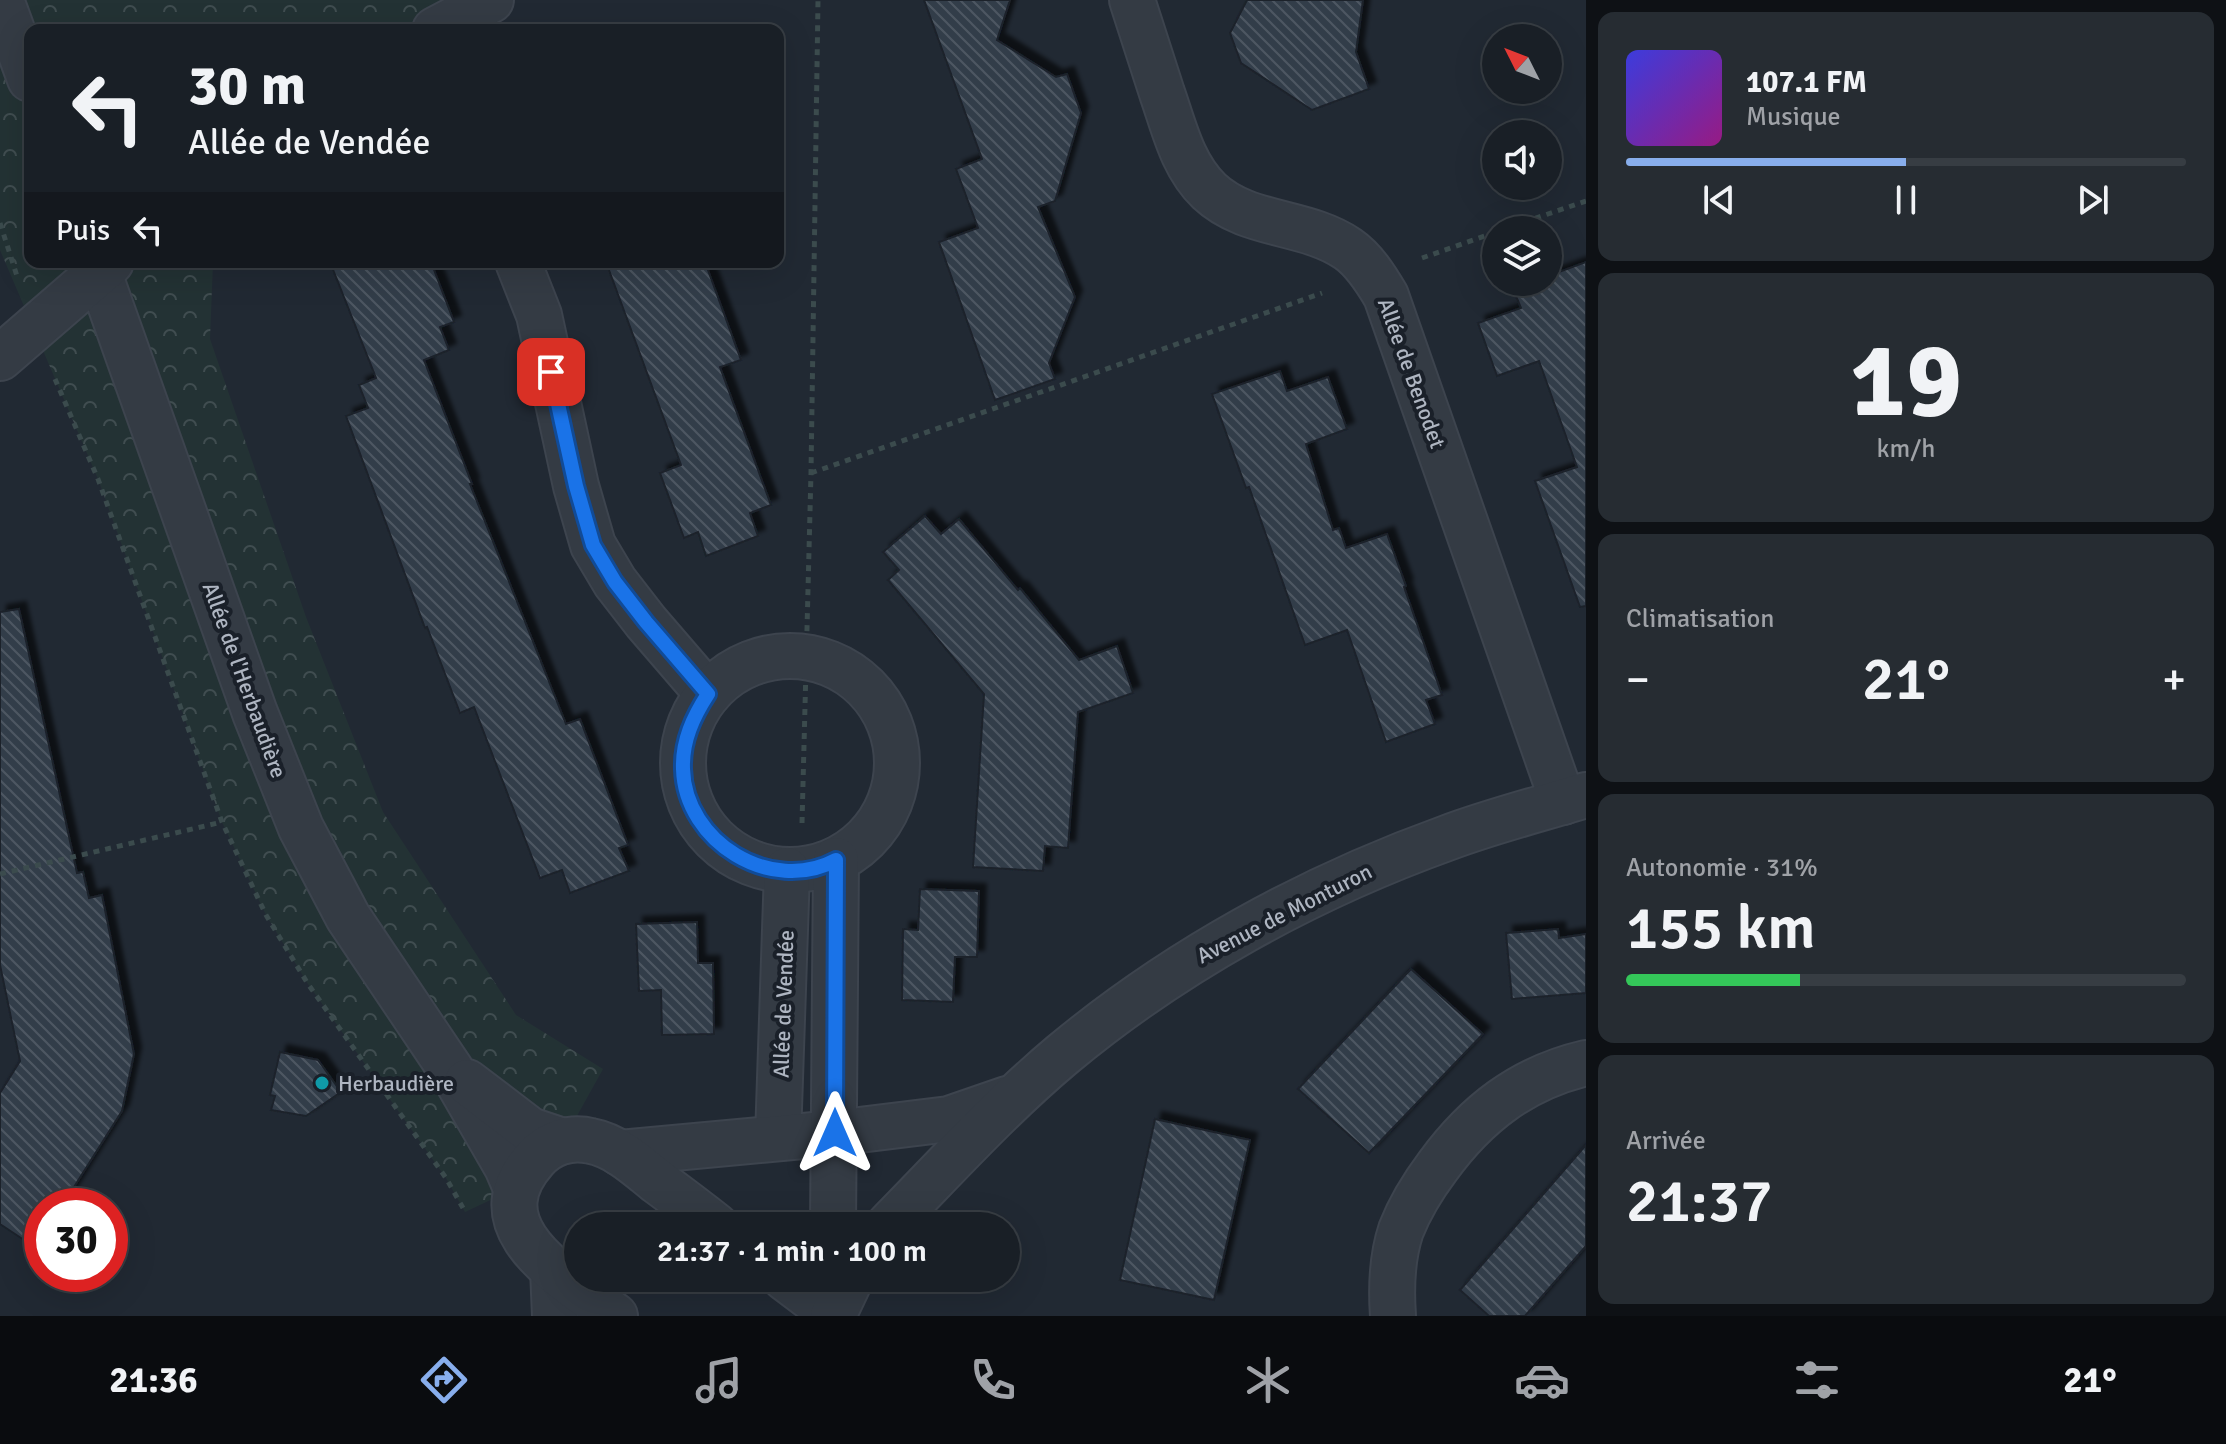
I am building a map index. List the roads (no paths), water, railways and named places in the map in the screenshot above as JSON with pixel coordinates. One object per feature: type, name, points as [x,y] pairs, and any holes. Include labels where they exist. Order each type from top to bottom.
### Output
[{"type":"street","points":[[1,0],[24,63]]},
{"type":"street","points":[[446,24],[491,0]]},
{"type":"street","name":"Allée de Benodet","points":[[1132,0],[1178,140],[1194,174],[1220,201],[1235,210],[1328,238],[1348,249],[1373,276],[1386,296],[1574,798]]},
{"type":"street","points":[[0,358],[100,268]]},
{"type":"street","name":"Allée de l'Herbaudière","points":[[103,268],[255,713],[301,828],[348,917],[451,1070],[516,1188]]},
{"type":"street","points":[[520,268],[539,315],[576,486],[593,545],[615,582],[708,694]]},
{"type":"street","points":[[776,657],[805,657],[833,664],[856,679],[880,705],[895,738],[897,768],[891,799],[881,820],[864,841],[808,867],[774,870],[750,863],[716,841],[692,808],[683,767],[687,734],[708,694],[735,671],[751,663],[776,657]]},
{"type":"street","name":"Avenue de Monturon","points":[[902,1212],[1062,1055],[1126,1005],[1193,959],[1287,908],[1375,866],[1449,837],[1574,798]]},
{"type":"street","points":[[808,867],[835,1133],[833,1212]]},
{"type":"street","name":"Allée de Vendée","points":[[778,1138],[808,867]]},
{"type":"street","points":[[1393,1316],[1393,1271],[1400,1233],[1411,1207],[1442,1160],[1468,1129],[1507,1096],[1564,1068],[1586,1063]]},
{"type":"street","name":"Allée de l'Herbaudière","points":[[451,1070],[530,1130],[563,1141],[593,1141],[620,1153]]},
{"type":"street","name":"Avenue de Monturon","points":[[620,1153],[949,1119],[1017,1096]]},
{"type":"street","points":[[563,1141],[540,1153],[522,1175],[516,1188],[515,1212],[524,1240],[553,1269],[615,1316]]},
{"type":"street","points":[[620,1153],[698,1212]]},
{"type":"street","points":[[553,1269],[555,1316]]},
{"type":"place","name":"Herbaudière","points":[[322,1083]]}]
